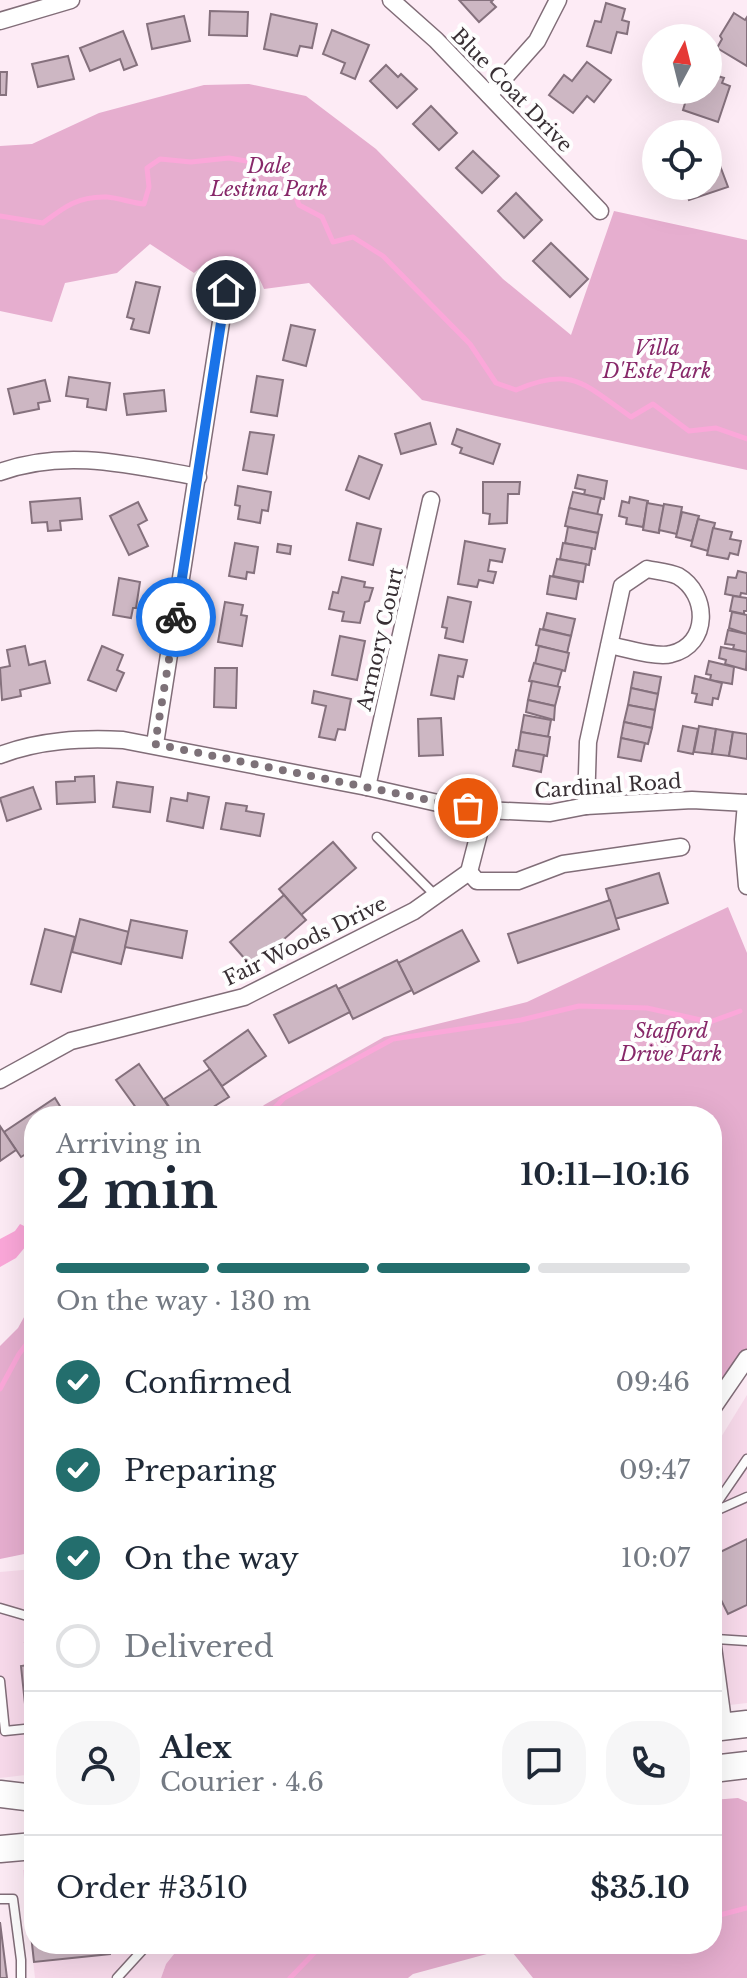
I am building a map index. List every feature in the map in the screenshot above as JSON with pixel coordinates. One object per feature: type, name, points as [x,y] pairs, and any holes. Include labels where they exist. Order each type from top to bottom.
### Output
[{"type":"main road","points":[[722,1768],[747,1765]]},
{"type":"main road","points":[[0,1794],[24,1797]]},
{"type":"main road","points":[[0,1809],[24,1806]]},
{"type":"main road","points":[[0,1849],[24,1847]]},
{"type":"street","points":[[0,21],[71,0]]},
{"type":"street","name":"Blue Coat Drive","points":[[391,0],[436,40],[600,211]]},
{"type":"street","points":[[489,95],[537,41],[558,0]]},
{"type":"street","points":[[155,744],[226,290]]},
{"type":"street","points":[[0,472],[33,463],[78,458],[100,459],[198,477]]},
{"type":"street","name":"Armory Court","points":[[367,787],[431,500]]},
{"type":"street","points":[[586,806],[588,742],[609,645],[622,586],[647,569],[677,575],[697,593],[703,615],[699,630],[688,645],[670,655],[609,645]]},
{"type":"street","name":"Cardinal Road","points":[[0,755],[70,739],[123,740],[451,806],[485,810],[550,813],[586,806],[692,800],[746,803]]},
{"type":"street","points":[[746,803],[743,839],[747,886]]},
{"type":"street","points":[[485,810],[469,872],[477,881],[518,881],[563,864],[681,847]]},
{"type":"street","name":"Fair Woods Drive","points":[[0,1080],[71,1041],[244,997],[414,911],[469,872]]},
{"type":"street","points":[[722,1394],[747,1358]]},
{"type":"lane","points":[[377,837],[436,896]]},
{"type":"lane","points":[[722,1496],[747,1459]]},
{"type":"lane","points":[[722,1507],[747,1497]]},
{"type":"lane","points":[[0,1608],[24,1615]]},
{"type":"lane","points":[[722,1639],[747,1641]]},
{"type":"lane","points":[[0,1681],[5,1731],[24,1729]]},
{"type":"lane","points":[[722,1685],[729,1726]]},
{"type":"lane","points":[[0,1899],[13,1899],[21,1978]]},
{"type":"lane","points":[[117,1978],[139,1954]]},
{"type":"shaded area","points":[[20,1224],[24,1226],[24,1248],[16,1258],[0,1267],[0,1239],[15,1231]]},
{"type":"shaded area","points":[[747,1395],[747,1703],[722,1706],[722,1436]]},
{"type":"shaded area","points":[[24,1570],[24,1775],[0,1778],[0,1572]]},
{"type":"shaded area","points":[[32,1954],[174,1954],[161,1978],[35,1978]]},
{"type":"green space","name":"Dale Lestina Park","points":[[249,84],[306,96],[376,149],[503,279],[571,335],[614,211],[747,240],[747,470],[422,400],[309,283],[264,289],[251,268],[234,258],[214,260],[194,273],[150,244],[117,273],[65,283],[52,322],[0,311],[0,146],[32,144],[99,113],[204,85]]},
{"type":"green space","name":"Stafford Drive Park","points":[[728,907],[747,953],[747,1356],[722,1392],[722,1106],[263,1106],[384,1037],[527,1002]]},
{"type":"green space","points":[[24,1317],[24,1554],[0,1559],[0,1346]]},
{"type":"green space","points":[[738,1798],[747,1802],[747,1978],[533,1978],[514,1954],[722,1954],[722,1799]]},
{"type":"green space","points":[[174,1954],[487,1954],[408,1978],[161,1978]]},
{"type":"building","points":[[459,0],[493,0],[491,2],[496,7],[479,22]]},
{"type":"building","points":[[606,3],[625,9],[622,20],[629,22],[627,34],[617,32],[611,53],[587,46],[595,21],[601,22]]},
{"type":"building","points":[[210,11],[248,12],[247,36],[209,35]]},
{"type":"building","points":[[734,13],[745,20],[747,17],[747,66],[722,51],[722,33]]},
{"type":"building","points":[[271,14],[317,24],[312,48],[300,46],[297,56],[264,49]]},
{"type":"building","points":[[184,16],[190,41],[152,49],[147,24]]},
{"type":"building","points":[[332,30],[369,45],[355,79],[341,73],[345,63],[323,54]]},
{"type":"building","points":[[123,31],[137,65],[124,70],[120,59],[90,71],[80,48]]},
{"type":"building","points":[[68,56],[74,79],[38,87],[32,64]]},
{"type":"building","points":[[587,62],[611,80],[594,102],[587,96],[573,113],[549,95],[564,75],[572,81]]},
{"type":"building","points":[[386,65],[417,89],[397,108],[370,81]]},
{"type":"building","points":[[0,72],[7,72],[6,95],[0,95]]},
{"type":"building","points":[[722,83],[730,86],[719,120],[683,110],[685,104],[722,104]]},
{"type":"building","points":[[431,106],[457,133],[439,150],[413,124]]},
{"type":"building","points":[[473,151],[499,176],[482,193],[456,168]]},
{"type":"building","points":[[722,171],[728,187],[722,189]]},
{"type":"building","points":[[516,193],[542,220],[524,238],[498,211]]},
{"type":"building","points":[[551,243],[588,279],[570,297],[533,261]]},
{"type":"building","points":[[136,282],[160,287],[149,333],[131,329],[134,319],[127,317]]},
{"type":"building","points":[[291,325],[315,330],[306,366],[283,360]]},
{"type":"building","points":[[257,376],[283,380],[277,416],[251,412]]},
{"type":"building","points":[[69,377],[110,383],[106,410],[87,407],[88,399],[66,396]]},
{"type":"building","points":[[45,380],[50,401],[38,403],[39,409],[14,414],[8,389]]},
{"type":"building","points":[[164,390],[166,411],[127,415],[124,394]]},
{"type":"building","points":[[430,423],[436,444],[401,454],[395,434]]},
{"type":"building","points":[[457,429],[500,444],[493,464],[460,453],[462,448],[452,444]]},
{"type":"building","points":[[250,432],[274,435],[267,474],[243,470]]},
{"type":"building","points":[[359,456],[382,465],[369,499],[346,490]]},
{"type":"building","points":[[578,475],[607,481],[604,499],[584,495],[585,490],[575,488]]},
{"type":"building","points":[[483,482],[520,482],[519,494],[508,494],[507,523],[489,524],[490,514],[483,513]]},
{"type":"building","points":[[238,486],[271,492],[268,511],[262,510],[260,523],[238,519],[240,506],[235,505]]},
{"type":"building","points":[[573,492],[601,498],[597,515],[569,508]]},
{"type":"building","points":[[630,497],[648,501],[643,527],[626,524],[627,518],[619,516],[622,501],[629,503]]},
{"type":"building","points":[[80,498],[82,519],[60,521],[61,530],[48,531],[47,522],[32,523],[30,502]]},
{"type":"building","points":[[138,502],[147,520],[138,525],[148,546],[129,555],[110,516]]},
{"type":"building","points":[[647,503],[664,506],[659,533],[643,530]]},
{"type":"building","points":[[664,504],[682,507],[677,534],[659,530]]},
{"type":"building","points":[[569,508],[602,515],[598,533],[565,526]]},
{"type":"building","points":[[682,512],[699,516],[692,541],[676,537]]},
{"type":"building","points":[[698,519],[715,523],[708,551],[691,546]]},
{"type":"building","points":[[357,523],[381,529],[373,565],[349,560]]},
{"type":"building","points":[[568,527],[598,533],[595,549],[565,543]]},
{"type":"building","points":[[713,528],[732,532],[730,539],[741,541],[738,555],[730,553],[728,559],[707,555]]},
{"type":"building","points":[[465,541],[505,549],[502,562],[490,560],[488,571],[496,572],[493,583],[479,580],[477,587],[458,584]]},
{"type":"building","points":[[235,543],[258,547],[254,573],[247,572],[246,579],[229,576]]},
{"type":"building","points":[[563,543],[592,548],[589,565],[560,559]]},
{"type":"building","points":[[278,544],[291,546],[290,554],[277,552]]},
{"type":"building","points":[[557,559],[586,564],[583,582],[553,576]]},
{"type":"building","points":[[738,571],[747,573],[747,594],[741,593],[740,597],[725,594],[728,577],[736,578]]},
{"type":"building","points":[[550,576],[579,582],[576,599],[547,594]]},
{"type":"building","points":[[342,577],[365,582],[364,587],[373,588],[369,601],[365,602],[360,623],[342,621],[344,612],[329,609],[333,592],[338,593]]},
{"type":"building","points":[[119,578],[140,582],[136,608],[133,608],[131,618],[113,615]]},
{"type":"building","points":[[733,596],[747,598],[744,614],[730,611]]},
{"type":"building","points":[[448,597],[471,602],[463,642],[445,638],[447,628],[442,627]]},
{"type":"building","points":[[225,602],[243,605],[241,615],[247,616],[242,646],[218,642]]},
{"type":"building","points":[[732,612],[747,615],[747,634],[729,628]]},
{"type":"building","points":[[547,613],[575,619],[571,636],[543,629]]},
{"type":"building","points":[[540,629],[571,636],[567,653],[536,645]]},
{"type":"building","points":[[728,630],[747,634],[747,652],[725,644]]},
{"type":"building","points":[[340,636],[365,641],[357,680],[332,675]]},
{"type":"building","points":[[25,646],[29,665],[45,661],[50,683],[20,690],[21,696],[2,700],[0,668],[10,666],[7,650]]},
{"type":"building","points":[[102,646],[123,655],[117,670],[124,673],[116,691],[88,680]]},
{"type":"building","points":[[539,646],[569,653],[565,671],[535,664]]},
{"type":"building","points":[[721,647],[747,652],[746,670],[725,664],[726,660],[719,658]]},
{"type":"building","points":[[439,655],[467,660],[463,677],[458,676],[454,699],[431,695]]},
{"type":"building","points":[[709,661],[734,667],[732,684],[710,680],[711,675],[706,674]]},
{"type":"building","points":[[534,663],[562,670],[557,688],[529,681]]},
{"type":"building","points":[[215,668],[237,668],[236,708],[214,707]]},
{"type":"building","points":[[634,672],[661,677],[658,694],[631,688]]},
{"type":"building","points":[[695,676],[722,683],[718,699],[713,698],[712,705],[695,702],[697,694],[692,693]]},
{"type":"building","points":[[532,681],[560,687],[555,706],[528,700]]},
{"type":"building","points":[[631,688],[658,694],[655,710],[628,705]]},
{"type":"building","points":[[314,691],[351,699],[345,730],[338,729],[335,740],[319,737],[326,706],[312,703]]},
{"type":"building","points":[[528,700],[555,706],[554,720],[526,712]]},
{"type":"building","points":[[628,705],[655,710],[652,728],[624,722]]},
{"type":"building","points":[[524,715],[551,720],[548,737],[521,732]]},
{"type":"building","points":[[441,718],[443,755],[419,756],[418,719]]},
{"type":"building","points":[[624,722],[652,728],[648,744],[621,738]]},
{"type":"building","points":[[683,726],[698,729],[693,754],[678,751]]},
{"type":"building","points":[[699,726],[716,729],[712,754],[694,752]]},
{"type":"building","points":[[716,729],[733,732],[729,756],[712,754]]},
{"type":"building","points":[[521,732],[550,737],[547,756],[518,751]]},
{"type":"building","points":[[733,732],[747,734],[747,759],[729,756]]},
{"type":"building","points":[[621,738],[645,743],[641,761],[618,757]]},
{"type":"building","points":[[516,750],[544,755],[541,772],[513,766]]},
{"type":"building","points":[[94,776],[95,802],[57,804],[56,782]]},
{"type":"building","points":[[117,782],[153,787],[150,812],[113,807]]},
{"type":"building","points":[[33,787],[41,809],[7,821],[0,798]]},
{"type":"building","points":[[188,793],[209,797],[203,828],[167,821],[171,798],[187,801]]},
{"type":"building","points":[[226,803],[247,806],[246,811],[264,814],[260,836],[221,829]]},
{"type":"building","points":[[333,842],[356,868],[301,915],[279,889]]},
{"type":"building","points":[[659,873],[668,903],[615,919],[606,889]]},
{"type":"building","points":[[284,895],[306,920],[252,967],[230,942]]},
{"type":"building","points":[[610,900],[619,929],[518,963],[508,934]]},
{"type":"building","points":[[80,919],[129,932],[121,964],[72,952]]},
{"type":"building","points":[[131,920],[187,931],[182,958],[125,947]]},
{"type":"building","points":[[45,929],[75,937],[61,992],[31,984]]},
{"type":"building","points":[[462,930],[479,961],[414,994],[398,963]]},
{"type":"building","points":[[397,960],[412,990],[353,1019],[338,989]]},
{"type":"building","points":[[336,985],[350,1012],[289,1043],[274,1015]]},
{"type":"building","points":[[248,1030],[266,1056],[222,1086],[204,1061]]},
{"type":"building","points":[[139,1064],[168,1106],[135,1106],[116,1080]]},
{"type":"building","points":[[210,1069],[229,1097],[215,1106],[169,1106],[164,1099]]},
{"type":"building","points":[[55,1098],[60,1106],[43,1106]]},
{"type":"building","points":[[24,1119],[24,1155],[21,1157],[4,1132]]},
{"type":"building","points":[[0,1126],[16,1150],[0,1161]]},
{"type":"building","points":[[747,1539],[747,1605],[728,1614],[722,1602],[722,1551]]},
{"type":"building","points":[[21,1666],[24,1666],[24,1694]]},
{"type":"building","points":[[0,1922],[7,1978],[0,1978]]},
{"type":"building","points":[[33,1954],[110,1954],[34,1962]]},
{"type":"waterway","points":[[0,216],[43,223],[72,204],[97,197],[144,204],[149,187],[147,168],[160,159],[191,162],[229,158],[285,168],[299,205],[322,217],[333,242],[353,237],[383,256],[470,344],[496,383],[516,390],[552,379],[565,379],[589,388],[631,417],[653,404],[689,431],[716,428],[747,439]]},
{"type":"waterway","points":[[276,1106],[284,1098],[393,1039],[521,1020],[579,1006],[647,1008],[710,1022],[740,1011]]},
{"type":"waterway","points":[[0,1389],[24,1347]]},
{"type":"waterway","points":[[722,1914],[747,1908]]},
{"type":"waterway","points":[[290,1978],[313,1954]]},
{"type":"way so far","points":[[176,617],[155,744],[468,808]]},
{"type":"route","points":[[176,617],[226,290]]},
{"type":"park label","name":"Villa D'Este Park","points":[[657,360]]}]
